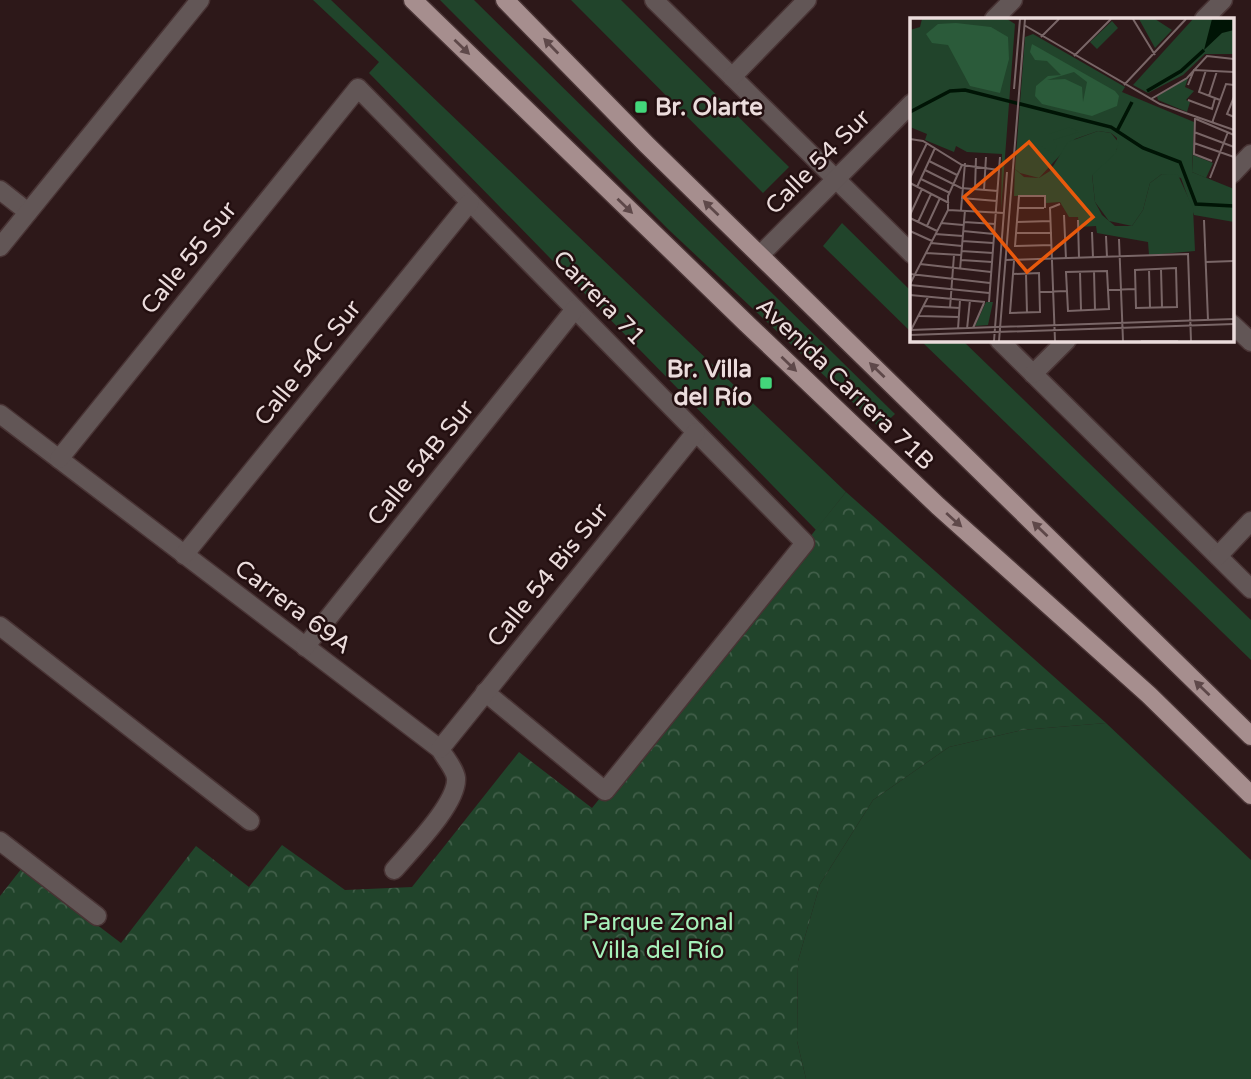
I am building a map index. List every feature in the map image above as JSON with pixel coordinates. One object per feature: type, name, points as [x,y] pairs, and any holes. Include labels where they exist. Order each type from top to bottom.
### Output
[{"type":"main road","name":"Avenida Carrera 71B","points":[[413,0],[938,506],[1149,695],[1251,795]]},
{"type":"main road","name":"Avenida Carrera 71B","points":[[505,0],[648,145],[1251,736]]},
{"type":"street","points":[[0,247],[200,0]]},
{"type":"street","points":[[654,0],[910,252]]},
{"type":"street","points":[[732,77],[807,0]]},
{"type":"street","points":[[995,18],[1013,0]]},
{"type":"street","points":[[1205,18],[1223,0]]},
{"type":"street","name":"Carrera 71","points":[[358,88],[805,543],[605,791],[485,692]]},
{"type":"street","name":"Calle 55 Sur","points":[[59,459],[358,88]]},
{"type":"street","name":"Calle 54 Sur","points":[[760,255],[910,105]]},
{"type":"street","points":[[0,190],[28,212]]},
{"type":"street","name":"Calle 54C Sur","points":[[184,555],[470,202]]},
{"type":"street","name":"Calle 54B Sur","points":[[305,647],[575,309]]},
{"type":"street","points":[[1234,326],[1251,342]]},
{"type":"street","points":[[1000,341],[1251,589]]},
{"type":"street","points":[[1033,374],[1066,341]]},
{"type":"street","name":"Carrera 69A","points":[[0,414],[440,749],[456,775],[455,792],[440,816],[394,870]]},
{"type":"street","name":"Calle 54 Bis Sur","points":[[440,749],[696,432]]},
{"type":"street","points":[[1218,556],[1251,521]]},
{"type":"street","points":[[0,626],[250,821]]},
{"type":"street","points":[[0,841],[97,916]]},
{"type":"green space","points":[[313,0],[331,0],[846,492],[816,530],[369,73],[379,62]]},
{"type":"green space","points":[[440,0],[474,0],[895,414],[880,428],[669,230]]},
{"type":"green space","points":[[571,0],[621,0],[789,167],[763,193]]},
{"type":"green space","points":[[842,223],[910,290],[910,331],[823,246]]},
{"type":"green space","points":[[921,341],[963,341],[1251,620],[1251,660]]},
{"type":"green space","name":"Parque Zonal Villa del Río","points":[[846,492],[1106,723],[1022,730],[949,747],[873,800],[820,884],[798,961],[797,1041],[806,1079],[0,1079],[0,896],[22,868],[121,943],[196,846],[249,887],[282,845],[345,890],[412,887],[519,752],[592,808]]},
{"type":"green space","points":[[1106,723],[1251,860],[1251,1079],[806,1079],[797,1041],[798,961],[820,884],[873,800],[949,747],[1022,730]]},
{"type":"place","name":"Br. Olarte","points":[[641,107]]},
{"type":"place","name":"Br. Villa del Río","points":[[766,383]]}]
